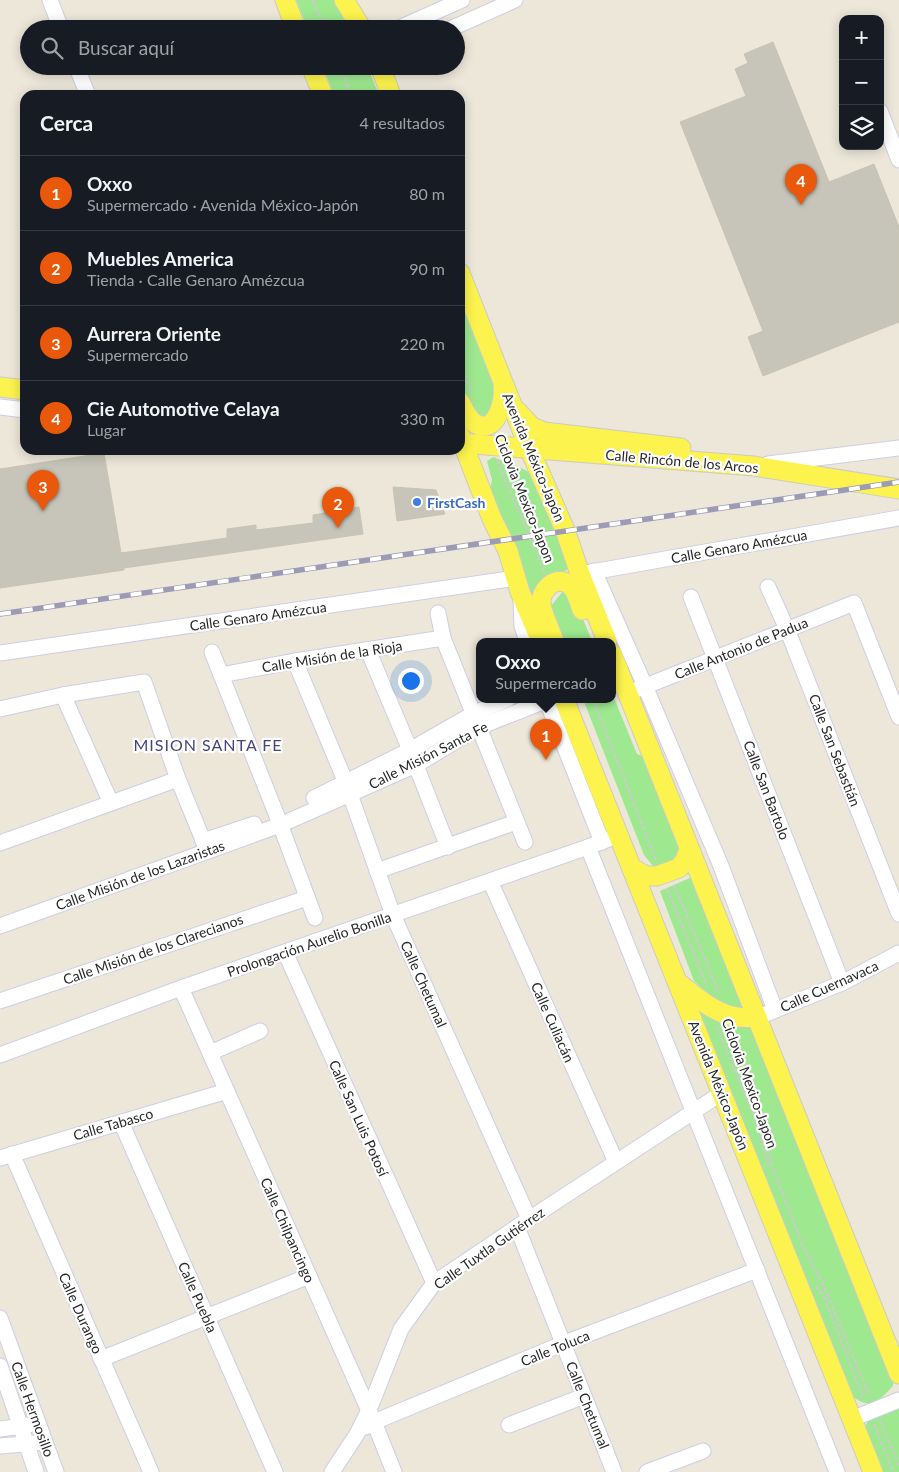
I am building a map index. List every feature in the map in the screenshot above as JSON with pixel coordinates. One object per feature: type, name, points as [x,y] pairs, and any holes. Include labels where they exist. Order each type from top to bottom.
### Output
[{"type":"main road","points":[[285,0],[293,20]]},
{"type":"main road","points":[[344,0],[357,20]]},
{"type":"main road","points":[[353,0],[360,20]]},
{"type":"main road","points":[[315,75],[321,90]]},
{"type":"main road","points":[[383,75],[389,90]]},
{"type":"main road","name":"Avenida México-Japón","points":[[465,286],[529,448],[565,530],[587,572],[606,638]]},
{"type":"main road","points":[[467,400],[466,415],[476,424],[485,426],[494,422],[502,408],[504,392],[501,378]]},
{"type":"main road","points":[[2,387],[20,389]]},
{"type":"main road","points":[[511,405],[532,427],[544,432],[700,450],[718,464]]},
{"type":"main road","name":"Calle Rincón de los Arcos","points":[[465,442],[492,446],[754,466],[899,489]]},
{"type":"main road","points":[[465,451],[492,519],[508,551],[518,585],[540,638]]},
{"type":"main road","points":[[553,638],[541,602],[543,591],[558,581],[567,583],[574,590],[595,638]]},
{"type":"main road","points":[[616,660],[637,690],[650,750],[899,1374]]},
{"type":"main road","points":[[616,688],[628,715],[650,750]]},
{"type":"main road","name":"Avenida México-Japón","points":[[553,703],[593,770],[603,841],[632,868],[722,1092],[865,1413],[873,1472]]},
{"type":"main road","points":[[579,703],[589,729],[593,770]]},
{"type":"main road","points":[[632,868],[646,876],[657,876],[679,868],[685,860],[689,849]]},
{"type":"main road","points":[[677,982],[719,1011],[737,1017],[758,1018]]},
{"type":"street","points":[[50,0],[58,20]]},
{"type":"street","points":[[417,20],[462,0]]},
{"type":"street","points":[[465,22],[515,0]]},
{"type":"street","points":[[80,75],[86,90]]},
{"type":"street","points":[[884,121],[899,160]]},
{"type":"street","points":[[2,387],[0,407],[20,409]]},
{"type":"street","points":[[754,466],[899,448]]},
{"type":"street","name":"Calle Genaro Amézcua","points":[[587,572],[899,518]]},
{"type":"street","points":[[587,572],[615,638]]},
{"type":"street","points":[[518,585],[522,626],[526,638]]},
{"type":"street","name":"Calle Genaro Amézcua","points":[[0,653],[518,585]]},
{"type":"street","name":"Calle San Sebastián","points":[[768,587],[787,629],[899,914]]},
{"type":"street","name":"Calle San Bartolo","points":[[691,597],[842,983]]},
{"type":"street","name":"Calle Antonio de Padua","points":[[637,690],[715,657],[854,603],[899,717]]},
{"type":"street","points":[[438,612],[443,638],[525,842]]},
{"type":"street","name":"Calle Misión de la Rioja","points":[[222,675],[295,661],[443,638]]},
{"type":"street","points":[[616,640],[637,690],[721,866],[775,1010]]},
{"type":"street","points":[[368,650],[448,847]]},
{"type":"street","points":[[212,652],[279,820],[315,918]]},
{"type":"street","name":"Calle Chetumal","points":[[295,661],[348,789],[392,915],[523,1223],[564,1344],[614,1472]]},
{"type":"street","points":[[0,709],[63,695],[144,682],[178,779],[205,846]]},
{"type":"street","points":[[63,695],[111,803]]},
{"type":"street","name":"Calle Misión Santa Fe","points":[[279,820],[413,757],[502,703]]},
{"type":"street","name":"Calle Misión Santa Fe","points":[[476,720],[537,703]]},
{"type":"street","points":[[552,703],[603,841],[694,1112],[837,1472]]},
{"type":"street","points":[[0,843],[178,779]]},
{"type":"street","name":"Calle Misión de los Lazaristas","points":[[0,926],[205,846],[279,820]]},
{"type":"street","points":[[377,871],[516,822]]},
{"type":"street","name":"Prolongación Aurelio Bonilla","points":[[0,1055],[181,988],[603,841]]},
{"type":"street","name":"Calle Culiacán","points":[[490,881],[616,1162]]},
{"type":"street","name":"Calle Misión de los Clarecianos","points":[[0,1001],[307,898]]},
{"type":"street","name":"Calle San Luis Potosí","points":[[285,952],[434,1284]]},
{"type":"street","name":"Calle Cuernavaca","points":[[758,1018],[842,983],[899,953]]},
{"type":"street","name":"Calle Chilpancingo","points":[[181,988],[371,1416],[394,1472]]},
{"type":"street","points":[[210,1053],[260,1031]]},
{"type":"street","name":"Calle Tabasco","points":[[6,1156],[227,1091]]},
{"type":"street","name":"Calle Tuxtla Gutiérrez","points":[[332,1472],[371,1416],[401,1329],[434,1284],[722,1092]]},
{"type":"street","name":"Calle Puebla","points":[[121,1122],[275,1472]]},
{"type":"street","name":"Calle Durango","points":[[6,1156],[101,1359],[151,1472]]},
{"type":"street","name":"Calle Toluca","points":[[371,1416],[756,1270]]},
{"type":"street","points":[[101,1359],[308,1276]]},
{"type":"street","name":"Calle Hermosillo","points":[[0,1318],[56,1472]]},
{"type":"street","name":"Calle Hermosillo","points":[[0,1366],[36,1472]]},
{"type":"street","points":[[509,1425],[584,1396]]},
{"type":"street","points":[[865,1413],[899,1400]]},
{"type":"street","points":[[0,1429],[38,1424]]},
{"type":"street","points":[[0,1446],[45,1442]]},
{"type":"street","points":[[647,1472],[703,1451]]},
{"type":"path","points":[[313,0],[321,20]]},
{"type":"path","points":[[343,75],[349,90]]},
{"type":"path","name":"Ciclovia Mexico-Japon","points":[[492,446],[504,479],[535,546],[549,586]]},
{"type":"path","name":"Ciclovia Mexico-Japon","points":[[595,703],[665,873],[708,988],[719,1011],[718,1032],[755,1119],[774,1184]]},
{"type":"path","points":[[665,873],[722,1001],[719,1011],[757,1106],[772,1166],[802,1244],[824,1286],[865,1413],[899,1465]]},
{"type":"path","points":[[814,1283],[824,1297],[865,1413],[893,1472]]},
{"type":"green space","points":[[296,0],[336,0],[344,20],[304,20]]},
{"type":"green space","points":[[326,75],[371,75],[377,90],[332,90]]},
{"type":"green space","points":[[465,305],[498,385],[488,414],[481,419],[470,412],[465,398]]},
{"type":"green space","points":[[493,457],[531,473],[570,568],[557,575],[535,602],[490,490],[492,480],[487,461]]},
{"type":"green space","points":[[564,590],[575,600],[591,638],[559,638],[549,612],[551,606]]},
{"type":"green space","points":[[585,703],[616,703],[637,754],[646,757],[681,847],[681,854],[665,865],[653,866],[644,855]]},
{"type":"green space","points":[[692,877],[746,1010],[732,1008],[714,999],[694,981],[660,891]]},
{"type":"green space","points":[[698,1007],[752,1025],[894,1379],[893,1386],[874,1402],[863,1402],[851,1395],[706,1032]]},
{"type":"green space","points":[[899,1407],[899,1472],[883,1472],[865,1428],[869,1418]]},
{"type":"building","points":[[773,42],[829,182],[874,164],[899,227],[899,322],[763,376],[748,337],[763,331],[680,122],[746,96],[735,69],[748,63],[744,54]]},
{"type":"building","points":[[91,455],[104,455],[121,553],[227,538],[227,529],[256,525],[256,530],[313,523],[313,515],[359,507],[363,534],[124,568],[124,570],[0,588],[0,469]]},
{"type":"building","name":"FirstCash","points":[[393,487],[436,490],[445,514],[397,521]]},
{"type":"railway","points":[[0,614],[899,482]]},
{"type":"place","name":"Cie Automotive Celaya","points":[[801,205]]},
{"type":"place","name":"FirstCash","points":[[417,502]]},
{"type":"place","name":"Aurrera Oriente","points":[[43,511]]},
{"type":"place","name":"Muebles America","points":[[338,528]]},
{"type":"place","name":"Oxxo","points":[[546,760]]},
{"type":"district","name":"MISION SANTA FE","points":[[208,744]]}]
